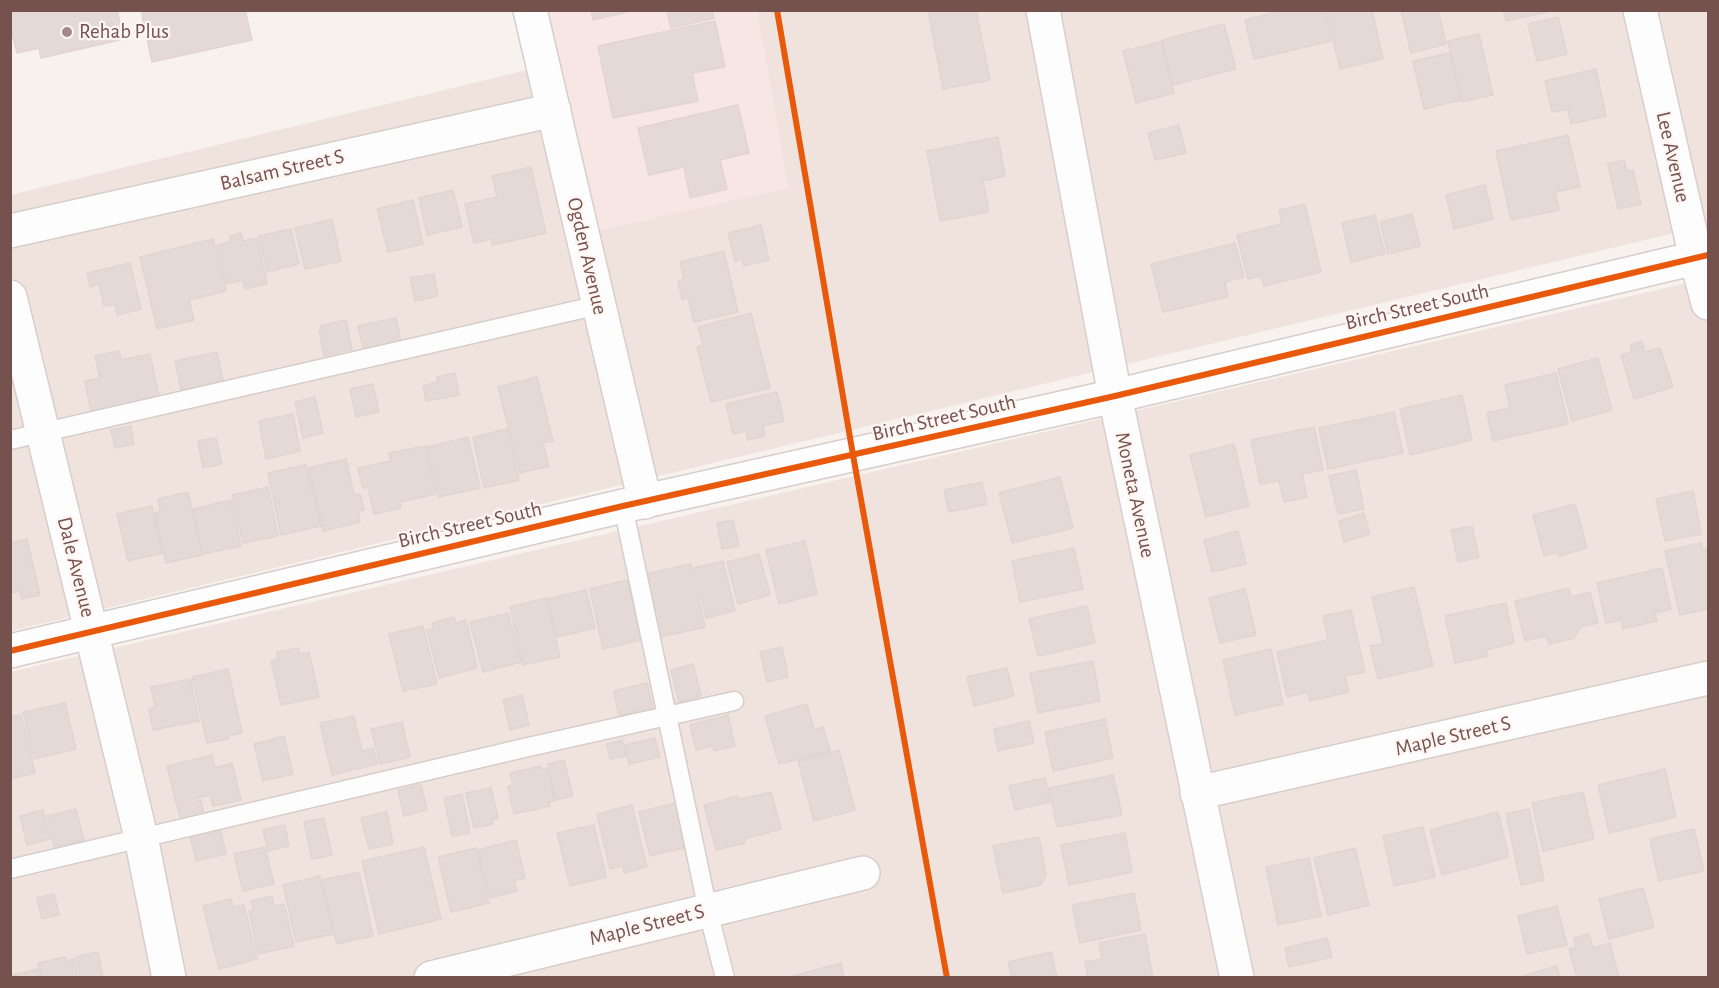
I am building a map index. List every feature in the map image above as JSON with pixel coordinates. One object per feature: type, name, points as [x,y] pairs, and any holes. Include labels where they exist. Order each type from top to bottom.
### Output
[{"type":"street","name":"Ogden Avenue","points":[[530,10],[599,305],[634,504]]},
{"type":"street","name":"Moneta Avenue","points":[[1043,10],[1115,396],[1237,978]]},
{"type":"street","name":"Lee Avenue","points":[[1640,10],[1702,257],[1708,303]]},
{"type":"street","name":"Balsam Street S","points":[[10,231],[554,110]]},
{"type":"street","name":"Birch Street South","points":[[10,651],[634,504],[1115,396],[1702,257]]},
{"type":"street","name":"Dale Avenue","points":[[10,297],[141,837],[169,978]]},
{"type":"street","name":"Maple Street S","points":[[1197,793],[1708,678]]},
{"type":"street","name":"Maple Street S","points":[[431,978],[863,873]]},
{"type":"lane","points":[[10,440],[599,305]]},
{"type":"lane","points":[[634,504],[667,716],[708,911],[725,978]]},
{"type":"lane","points":[[10,869],[734,701]]},
{"type":"shaded area","points":[[545,11],[757,11],[788,188],[593,232]]},
{"type":"shaded area","points":[[757,11],[1708,11],[1708,225],[11,631],[10,195],[527,70],[565,237],[788,188]]},
{"type":"shaded area","points":[[1708,278],[1708,977],[11,977],[10,672]]},
{"type":"building","name":"Rehab Plus","points":[[25,10],[117,10],[124,39],[41,58],[39,48],[17,53],[10,25],[10,14]]},
{"type":"building","points":[[141,10],[245,10],[252,40],[152,62]]},
{"type":"building","points":[[591,10],[635,10],[593,20]]},
{"type":"building","points":[[667,10],[712,10],[714,18],[671,28]]},
{"type":"building","points":[[928,10],[976,10],[990,80],[943,89]]},
{"type":"building","points":[[1285,10],[1324,10],[1331,41],[1254,59],[1245,20]]},
{"type":"building","points":[[1326,10],[1372,10],[1383,59],[1340,69]]},
{"type":"building","points":[[1401,10],[1438,10],[1446,44],[1411,53]]},
{"type":"building","points":[[1503,10],[1547,10],[1547,12],[1506,21]]},
{"type":"building","points":[[1558,17],[1567,54],[1537,61],[1528,24]]},
{"type":"building","points":[[715,21],[725,67],[692,73],[698,101],[613,118],[598,46]]},
{"type":"building","points":[[1224,24],[1236,69],[1173,85],[1162,40]]},
{"type":"building","points":[[1479,34],[1493,95],[1462,102],[1448,41]]},
{"type":"building","points":[[1161,42],[1174,93],[1136,103],[1123,51]]},
{"type":"building","points":[[1450,53],[1461,100],[1424,109],[1413,61]]},
{"type":"building","points":[[1596,69],[1606,116],[1571,124],[1568,109],[1552,112],[1545,81]]},
{"type":"building","points":[[738,105],[749,153],[720,160],[727,189],[690,198],[684,167],[649,175],[638,128]]},
{"type":"building","points":[[1179,125],[1186,153],[1155,160],[1148,133]]},
{"type":"building","points":[[1568,135],[1580,187],[1555,192],[1559,210],[1511,220],[1496,151]]},
{"type":"building","points":[[998,137],[1005,176],[983,181],[989,212],[940,221],[927,151]]},
{"type":"building","points":[[1624,160],[1627,171],[1633,170],[1641,204],[1618,209],[1608,164]]},
{"type":"building","points":[[531,167],[546,233],[492,245],[491,239],[474,243],[465,204],[497,197],[492,176]]},
{"type":"building","points":[[1485,185],[1493,219],[1454,229],[1446,195]]},
{"type":"building","points":[[453,190],[462,227],[427,235],[419,198]]},
{"type":"building","points":[[413,200],[423,244],[388,252],[377,209]]},
{"type":"building","points":[[1305,204],[1321,272],[1264,286],[1261,276],[1248,279],[1237,235],[1282,224],[1279,210]]},
{"type":"building","points":[[1412,214],[1420,246],[1388,254],[1380,222]]},
{"type":"building","points":[[1375,215],[1385,254],[1351,262],[1342,223]]},
{"type":"building","points":[[332,219],[341,261],[305,269],[295,228]]},
{"type":"building","points":[[761,225],[769,260],[744,266],[742,259],[735,261],[728,233]]},
{"type":"building","points":[[291,229],[299,264],[267,272],[259,236]]},
{"type":"building","points":[[241,233],[243,241],[257,238],[267,284],[245,289],[243,280],[226,284],[217,245],[231,242],[230,236]]},
{"type":"building","points":[[213,239],[226,291],[189,300],[194,320],[157,329],[140,257]]},
{"type":"building","points":[[1235,243],[1244,277],[1225,282],[1228,297],[1163,312],[1151,264]]},
{"type":"building","points":[[724,251],[738,312],[694,322],[688,298],[682,299],[678,281],[684,279],[680,262]]},
{"type":"building","points":[[130,263],[141,309],[117,315],[115,304],[104,306],[99,284],[90,287],[87,273]]},
{"type":"building","points":[[434,274],[438,296],[415,301],[410,278]]},
{"type":"building","points":[[751,313],[770,388],[711,402],[697,347],[703,345],[698,327]]},
{"type":"building","points":[[396,318],[401,343],[364,351],[358,326]]},
{"type":"building","points":[[346,320],[352,349],[324,356],[320,326]]},
{"type":"building","points":[[1642,341],[1645,352],[1660,348],[1673,387],[1634,399],[1621,355],[1632,352],[1630,345]]},
{"type":"building","points":[[119,351],[121,360],[150,354],[159,397],[91,412],[85,381],[100,378],[95,356]]},
{"type":"building","points":[[217,352],[224,385],[182,394],[175,361]]},
{"type":"building","points":[[1598,358],[1612,410],[1572,421],[1558,369]]},
{"type":"building","points":[[455,373],[459,395],[426,401],[423,386],[438,382],[437,377]]},
{"type":"building","points":[[1556,373],[1568,424],[1493,441],[1487,413],[1510,408],[1505,385]]},
{"type":"building","points":[[537,377],[553,441],[543,443],[549,466],[520,473],[498,387]]},
{"type":"building","points":[[373,384],[379,412],[356,417],[350,389]]},
{"type":"building","points":[[777,392],[784,421],[763,426],[765,436],[748,440],[746,431],[733,434],[726,404]]},
{"type":"building","points":[[1462,395],[1472,440],[1410,455],[1400,409]]},
{"type":"building","points":[[315,397],[323,433],[303,438],[295,402]]},
{"type":"building","points":[[1394,412],[1403,453],[1328,469],[1319,428]]},
{"type":"building","points":[[293,414],[300,451],[266,459],[259,421]]},
{"type":"building","points":[[131,426],[134,444],[115,448],[111,430]]},
{"type":"building","points":[[1314,427],[1323,470],[1302,474],[1307,497],[1284,502],[1279,481],[1260,484],[1251,440]]},
{"type":"building","points":[[507,429],[519,480],[484,488],[473,437]]},
{"type":"building","points":[[468,437],[480,488],[439,497],[427,447]]},
{"type":"building","points":[[216,438],[222,464],[203,468],[198,441]]},
{"type":"building","points":[[1234,444],[1249,506],[1206,517],[1190,455]]},
{"type":"building","points":[[425,446],[436,494],[400,502],[401,508],[374,514],[368,487],[363,488],[358,468],[391,461],[389,453]]},
{"type":"building","points":[[346,459],[354,495],[360,494],[364,510],[358,511],[360,522],[323,531],[309,468]]},
{"type":"building","points":[[306,465],[321,526],[281,535],[268,473]]},
{"type":"building","points":[[1356,470],[1364,509],[1338,514],[1329,476]]},
{"type":"building","points":[[1060,477],[1073,528],[1012,543],[999,493]]},
{"type":"building","points":[[982,482],[987,504],[949,512],[944,490]]},
{"type":"building","points":[[268,487],[278,536],[243,543],[232,495]]},
{"type":"building","points":[[1693,491],[1701,534],[1665,541],[1656,499]]},
{"type":"building","points":[[188,492],[202,555],[166,563],[155,513],[160,511],[158,499]]},
{"type":"building","points":[[231,500],[241,546],[203,554],[193,509]]},
{"type":"building","points":[[1575,504],[1587,548],[1560,556],[1557,552],[1544,556],[1533,515]]},
{"type":"building","points":[[152,506],[162,553],[128,561],[117,514]]},
{"type":"building","points":[[1364,513],[1370,534],[1344,542],[1339,521]]},
{"type":"building","points":[[733,520],[739,546],[722,549],[717,523]]},
{"type":"building","points":[[1472,526],[1479,557],[1458,562],[1451,530]]},
{"type":"building","points":[[1238,531],[1246,564],[1212,572],[1204,540]]},
{"type":"building","points":[[27,539],[40,595],[22,599],[20,591],[10,593],[10,543]]},
{"type":"building","points":[[805,541],[817,594],[779,604],[766,550]]},
{"type":"building","points":[[1701,543],[1703,550],[1707,549],[1708,556],[1708,609],[1680,615],[1665,551]]},
{"type":"building","points":[[1074,548],[1083,589],[1020,602],[1012,561]]},
{"type":"building","points":[[759,554],[770,595],[738,604],[727,562]]},
{"type":"building","points":[[723,561],[735,611],[706,618],[694,568]]},
{"type":"building","points":[[691,564],[705,627],[660,637],[645,574]]},
{"type":"building","points":[[1662,568],[1671,609],[1655,613],[1657,621],[1623,629],[1621,620],[1606,623],[1597,583]]},
{"type":"building","points":[[627,580],[641,640],[603,649],[590,589]]},
{"type":"building","points":[[1414,587],[1433,666],[1378,679],[1370,646],[1383,644],[1372,597]]},
{"type":"building","points":[[1569,588],[1571,597],[1590,592],[1598,623],[1580,627],[1574,638],[1549,644],[1546,636],[1525,641],[1515,601]]},
{"type":"building","points":[[1245,589],[1256,635],[1220,643],[1209,598]]},
{"type":"building","points":[[586,590],[595,628],[557,637],[548,599]]},
{"type":"building","points":[[546,598],[560,657],[523,665],[510,607]]},
{"type":"building","points":[[1506,603],[1514,643],[1486,650],[1488,656],[1455,663],[1445,616]]},
{"type":"building","points":[[1087,606],[1095,643],[1038,656],[1029,619]]},
{"type":"building","points":[[1351,610],[1365,672],[1345,676],[1349,692],[1310,701],[1308,692],[1287,697],[1277,652],[1328,640],[1323,616]]},
{"type":"building","points":[[508,613],[521,662],[483,672],[470,622]]},
{"type":"building","points":[[454,617],[456,623],[466,620],[477,668],[439,678],[427,630],[433,629],[432,623]]},
{"type":"building","points":[[423,626],[437,684],[403,691],[389,634]]},
{"type":"building","points":[[782,647],[788,677],[767,682],[760,652]]},
{"type":"building","points":[[299,648],[300,654],[309,652],[319,697],[281,705],[271,661],[278,659],[277,652]]},
{"type":"building","points":[[1271,649],[1283,704],[1235,715],[1223,660]]},
{"type":"building","points":[[1093,661],[1100,701],[1038,713],[1030,673]]},
{"type":"building","points":[[693,664],[701,696],[679,702],[671,670]]},
{"type":"building","points":[[1007,668],[1014,696],[974,706],[967,677]]},
{"type":"building","points":[[228,669],[242,733],[228,736],[228,739],[207,743],[192,677]]},
{"type":"building","points":[[190,679],[199,721],[153,730],[149,709],[155,707],[151,687]]},
{"type":"building","points":[[647,683],[653,708],[619,716],[614,691]]},
{"type":"building","points":[[522,695],[529,725],[510,730],[503,700]]},
{"type":"building","points":[[65,703],[76,749],[34,759],[23,712]]},
{"type":"building","points":[[807,704],[814,730],[823,727],[830,751],[779,764],[765,716]]},
{"type":"building","points":[[21,715],[35,773],[10,779],[10,717]]},
{"type":"building","points":[[728,715],[735,746],[714,751],[713,746],[696,750],[690,725]]},
{"type":"building","points":[[354,716],[362,751],[373,748],[377,764],[332,775],[320,723]]},
{"type":"building","points":[[1105,719],[1113,758],[1053,771],[1045,732]]},
{"type":"building","points":[[1029,721],[1034,743],[998,751],[994,729]]},
{"type":"building","points":[[402,722],[410,757],[380,764],[371,729]]},
{"type":"building","points":[[284,736],[293,774],[263,781],[254,744]]},
{"type":"building","points":[[655,738],[660,757],[629,764],[625,745]]},
{"type":"building","points":[[622,740],[626,756],[610,759],[607,744]]},
{"type":"building","points":[[839,750],[855,810],[814,821],[798,761]]},
{"type":"building","points":[[212,755],[215,768],[232,763],[241,800],[213,806],[210,795],[176,803],[167,766]]},
{"type":"building","points":[[564,760],[573,796],[556,800],[548,764]]},
{"type":"building","points":[[541,766],[542,769],[547,768],[555,801],[549,802],[550,806],[514,814],[508,787],[513,785],[510,773]]},
{"type":"building","points":[[1665,769],[1676,817],[1609,833],[1598,785]]},
{"type":"building","points":[[1113,775],[1122,815],[1057,827],[1049,788]]},
{"type":"building","points":[[1045,778],[1050,802],[1015,810],[1009,786]]},
{"type":"building","points":[[421,785],[427,810],[404,816],[398,790]]},
{"type":"building","points":[[491,788],[498,818],[492,820],[493,824],[474,828],[466,793]]},
{"type":"building","points":[[771,792],[781,829],[744,839],[745,843],[716,850],[704,805],[738,796],[738,800]]},
{"type":"building","points":[[1583,792],[1594,839],[1543,851],[1532,803]]},
{"type":"building","points":[[462,794],[470,833],[452,836],[444,798]]},
{"type":"building","points":[[201,800],[204,814],[181,820],[177,805]]},
{"type":"building","points":[[679,802],[691,846],[650,856],[639,812]]},
{"type":"building","points":[[632,805],[647,867],[624,873],[623,866],[610,869],[597,814]]},
{"type":"building","points":[[76,809],[84,840],[54,847],[47,816]]},
{"type":"building","points":[[1529,809],[1544,880],[1521,885],[1506,814]]},
{"type":"building","points":[[43,810],[50,839],[27,845],[20,816]]},
{"type":"building","points":[[387,812],[393,844],[369,849],[361,818]]},
{"type":"building","points":[[1498,812],[1509,857],[1442,875],[1430,830]]},
{"type":"building","points":[[324,818],[332,855],[312,859],[304,822]]},
{"type":"building","points":[[285,825],[289,846],[268,851],[263,830]]},
{"type":"building","points":[[594,825],[606,877],[570,886],[557,833]]},
{"type":"building","points":[[1423,827],[1435,877],[1394,886],[1383,836]]},
{"type":"building","points":[[220,828],[226,854],[196,861],[190,835]]},
{"type":"building","points":[[1694,829],[1704,871],[1659,881],[1650,839]]},
{"type":"building","points":[[1125,833],[1132,872],[1069,885],[1061,845]]},
{"type":"building","points":[[1039,837],[1046,875],[1041,885],[1003,893],[993,846]]},
{"type":"building","points":[[516,840],[525,878],[514,881],[517,891],[490,898],[478,850]]},
{"type":"building","points":[[265,847],[274,884],[243,891],[234,854]]},
{"type":"building","points":[[424,847],[441,919],[379,934],[362,861]]},
{"type":"building","points":[[476,848],[489,903],[451,912],[438,857]]},
{"type":"building","points":[[1355,848],[1369,905],[1328,915],[1314,858]]},
{"type":"building","points":[[1309,858],[1321,916],[1278,925],[1266,867]]},
{"type":"building","points":[[359,872],[373,936],[337,944],[322,880]]},
{"type":"building","points":[[320,876],[333,934],[296,942],[283,885]]},
{"type":"building","points":[[1643,888],[1654,927],[1609,939],[1599,899]]},
{"type":"building","points":[[1134,893],[1141,930],[1080,943],[1072,905]]},
{"type":"building","points":[[54,894],[59,915],[42,919],[37,898]]},
{"type":"building","points":[[272,896],[274,906],[284,904],[294,946],[258,954],[249,911],[254,910],[251,901]]},
{"type":"building","points":[[231,899],[233,907],[244,905],[257,959],[219,969],[203,906]]},
{"type":"building","points":[[1557,906],[1567,945],[1527,954],[1518,916]]},
{"type":"building","points":[[1145,934],[1153,978],[1088,978],[1085,962],[1102,959],[1099,943]]},
{"type":"building","points":[[1589,934],[1593,948],[1610,943],[1619,978],[1577,978],[1569,949],[1576,947],[1574,938]]},
{"type":"building","points":[[1327,938],[1332,957],[1289,967],[1285,948]]},
{"type":"building","points":[[98,952],[103,978],[81,978],[76,957]]},
{"type":"building","points":[[1051,952],[1057,978],[1012,978],[1008,962]]},
{"type":"building","points":[[65,957],[66,961],[74,959],[78,978],[42,978],[38,963]]},
{"type":"building","points":[[841,963],[844,978],[785,978]]},
{"type":"building","points":[[1557,966],[1560,978],[1523,978],[1523,976]]},
{"type":"building","points":[[38,969],[40,978],[10,978],[10,976]]},
{"type":"cycle path","points":[[777,10],[853,455],[947,978]]},
{"type":"cycle path","points":[[10,651],[623,506],[1115,396],[1708,255]]},
{"type":"place","name":"Rehab Plus","points":[[67,32]]}]
